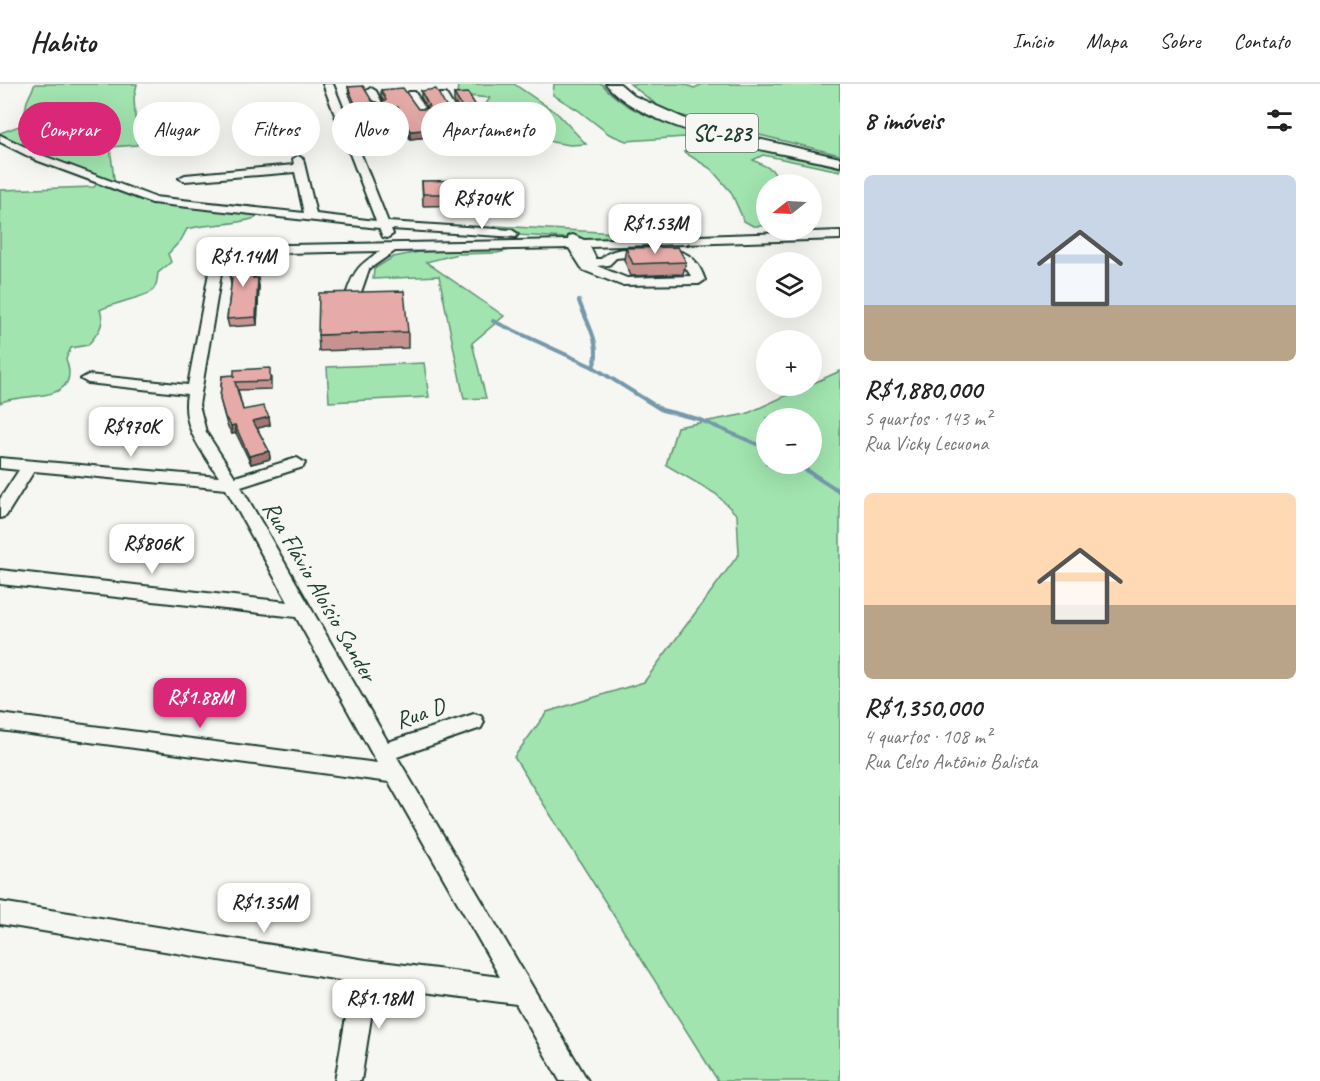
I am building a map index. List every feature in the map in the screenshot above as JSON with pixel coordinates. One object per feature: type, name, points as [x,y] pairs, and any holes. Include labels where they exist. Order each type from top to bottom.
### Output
[{"type":"main road","name":"SC-283","points":[[612,84],[635,102],[657,114],[840,162]]},
{"type":"street","points":[[328,84],[342,110],[389,226],[392,247]]},
{"type":"street","points":[[371,92],[377,102]]},
{"type":"street","points":[[412,94],[421,110]]},
{"type":"street","points":[[443,96],[447,102]]},
{"type":"street","points":[[0,138],[40,158],[152,200],[389,226],[567,238],[577,244],[592,263],[605,262],[612,254],[677,252],[684,255],[699,280],[626,282],[586,267],[577,244]]},
{"type":"street","points":[[185,178],[299,164],[312,217]]},
{"type":"street","points":[[389,226],[405,218]]},
{"type":"street","points":[[354,292],[361,270],[371,260],[392,247],[577,244],[840,235]]},
{"type":"street","name":"Rua Flávio Aloísio Sander","points":[[392,247],[237,250],[220,256],[213,278],[194,390],[193,417],[198,432],[231,484],[300,610],[575,1081]]},
{"type":"street","points":[[88,379],[194,390]]},
{"type":"street","points":[[0,463],[231,484],[297,463]]},
{"type":"street","points":[[0,512],[29,467]]},
{"type":"street","points":[[0,577],[300,610]]},
{"type":"street","points":[[0,722],[395,774]]},
{"type":"street","name":"Rua D","points":[[383,753],[474,722]]},
{"type":"street","points":[[0,913],[366,972],[523,992]]},
{"type":"street","points":[[348,1081],[366,972]]},
{"type":"green space","points":[[35,84],[137,84],[133,102],[133,145],[121,146],[121,102],[27,101]]},
{"type":"green space","points":[[458,84],[514,84],[540,102],[487,102],[490,98],[457,95]]},
{"type":"green space","points":[[554,84],[602,84],[631,108],[666,123],[840,168],[840,171],[763,155],[753,160],[771,169],[775,174],[756,174],[756,226],[753,226],[744,221],[731,192],[711,169],[684,152],[705,145],[703,140],[685,137],[626,141],[609,134],[578,110],[553,95]]},
{"type":"green space","points":[[630,84],[684,84],[694,88],[703,84],[840,84],[840,155],[675,114],[661,108]]},
{"type":"green space","points":[[556,113],[586,144],[556,143]]},
{"type":"green space","points":[[18,126],[18,146],[0,138],[0,133]]},
{"type":"green space","points":[[43,156],[111,156],[115,187],[152,200],[258,212],[255,218],[247,221],[187,229],[181,240],[168,254],[171,262],[158,273],[156,286],[151,292],[100,310],[102,320],[95,337],[88,345],[71,348],[66,359],[69,374],[66,384],[58,391],[46,395],[0,403],[0,190],[94,187],[100,180]]},
{"type":"green space","points":[[496,226],[652,235],[677,230],[682,240],[582,244],[567,238],[485,233]]},
{"type":"green space","points":[[519,248],[497,253],[458,254],[426,262],[504,316],[472,343],[486,398],[464,399],[439,276],[373,279],[374,269],[393,257],[419,252]]},
{"type":"green space","points":[[424,363],[429,397],[329,402],[327,367]]},
{"type":"green space","points":[[840,371],[840,1081],[718,1081],[514,757],[547,712],[644,682],[739,554],[737,515],[716,494],[666,465],[677,427],[746,414],[756,409],[756,474],[822,474],[822,408],[759,408],[785,396],[822,396],[822,379]]},
{"type":"building","points":[[363,86],[375,102],[354,102],[348,87]]},
{"type":"building","points":[[403,88],[418,109],[421,109],[421,130],[410,131],[409,102],[384,102],[386,100],[381,90]]},
{"type":"building","points":[[436,89],[443,102],[427,102],[421,91]]},
{"type":"building","points":[[468,93],[474,102],[459,102],[454,94]]},
{"type":"building","points":[[474,180],[476,194],[423,194],[422,181]]},
{"type":"building","points":[[678,247],[686,262],[633,264],[626,248]]},
{"type":"building","points":[[236,252],[252,252],[251,262],[255,262],[253,278],[258,278],[256,317],[227,319],[232,278],[230,278],[231,259],[235,259]]},
{"type":"building","points":[[404,291],[408,332],[318,335],[319,293]]},
{"type":"building","points":[[270,368],[270,381],[235,382],[243,410],[263,406],[269,417],[253,421],[269,451],[249,456],[235,425],[231,426],[225,417],[220,399],[222,376],[233,375],[234,378],[234,370]]},
{"type":"waterway","points":[[579,301],[595,342],[596,359],[593,367]]},
{"type":"waterway","points":[[493,321],[593,367]]},
{"type":"waterway","points":[[593,367],[662,410],[698,419],[756,444]]},
{"type":"waterway","points":[[812,474],[840,492]]}]
